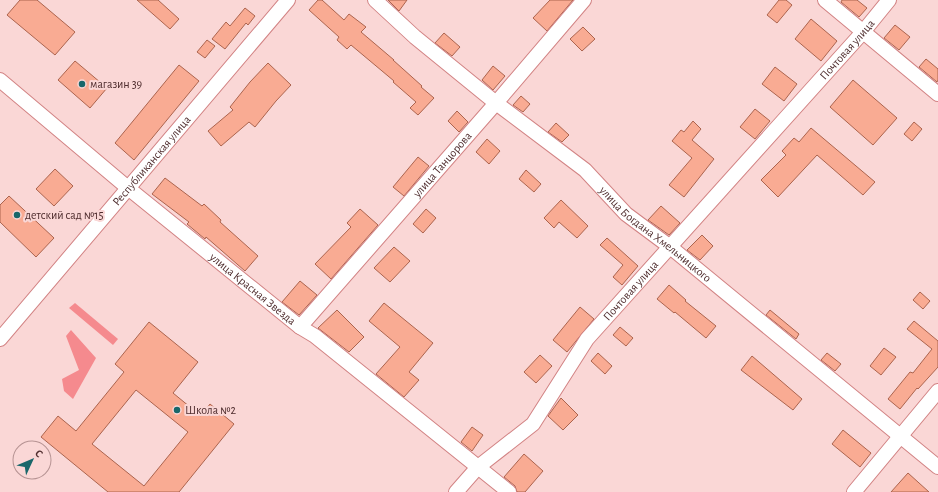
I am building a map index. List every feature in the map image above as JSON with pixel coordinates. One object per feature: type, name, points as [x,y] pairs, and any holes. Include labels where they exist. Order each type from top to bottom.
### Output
[{"type":"street","name":"Республиканская улица","points":[[0,339],[288,0]]},
{"type":"street","name":"улица Богдана Хмельницкого","points":[[374,0],[415,37],[496,103],[585,170],[626,214],[670,246],[938,467]]},
{"type":"street","name":"улица Танцорова","points":[[300,327],[584,0]]},
{"type":"street","points":[[825,0],[938,94]]},
{"type":"street","name":"Почтовая улица","points":[[456,492],[478,467],[533,424],[587,339],[863,32],[888,0]]},
{"type":"street","name":"улица Красная Звезда","points":[[0,80],[128,188],[300,327],[315,336],[509,492]]},
{"type":"street","points":[[854,492],[938,391]]},
{"type":"shaded area","points":[[75,303],[118,339],[113,345],[69,308]]},
{"type":"shaded area","points":[[71,330],[96,358],[73,399],[64,391],[62,379],[79,370],[66,336]]},
{"type":"building","points":[[20,0],[37,0],[75,32],[55,55],[7,15]]},
{"type":"building","points":[[137,0],[158,0],[179,19],[170,29]]},
{"type":"building","points":[[318,0],[322,0],[344,20],[349,14],[366,27],[361,32],[394,60],[434,98],[418,115],[410,108],[416,102],[393,82],[394,81],[351,45],[347,49],[337,40],[339,37],[309,10]]},
{"type":"building","points":[[388,0],[407,0],[399,11]]},
{"type":"building","points":[[550,0],[573,0],[547,31],[533,18]]},
{"type":"building","points":[[779,0],[786,0],[792,5],[777,23],[767,15]]},
{"type":"building","points":[[842,0],[857,0],[867,8],[859,17],[841,2]]},
{"type":"building","points":[[245,8],[255,16],[248,25],[246,23],[225,49],[212,39],[226,22],[230,26]]},
{"type":"building","points":[[811,19],[837,41],[821,61],[795,39]]},
{"type":"building","points":[[895,25],[910,37],[899,50],[884,38]]},
{"type":"building","points":[[583,27],[595,39],[582,51],[570,39]]},
{"type":"building","points":[[444,33],[460,47],[452,56],[435,43]]},
{"type":"building","points":[[207,40],[215,46],[205,58],[197,52]]},
{"type":"building","points":[[926,59],[938,69],[937,82],[919,67]]},
{"type":"building","name":"магазин 39","points":[[75,61],[107,88],[90,108],[58,80]]},
{"type":"building","points":[[268,63],[291,85],[255,127],[249,122],[221,146],[208,131],[233,110],[230,107],[250,82]]},
{"type":"building","points":[[179,65],[199,81],[134,160],[115,143]]},
{"type":"building","points":[[493,66],[505,76],[493,90],[482,80]]},
{"type":"building","points":[[775,67],[797,84],[784,101],[762,84]]},
{"type":"building","points":[[853,80],[897,118],[873,145],[830,107]]},
{"type":"building","points":[[521,96],[530,104],[523,112],[513,105]]},
{"type":"building","points":[[755,109],[770,121],[755,139],[740,127]]},
{"type":"building","points":[[457,111],[468,122],[459,132],[448,121]]},
{"type":"building","points":[[693,121],[701,129],[692,140],[714,159],[684,197],[669,185],[692,158],[672,141],[681,130],[684,132]]},
{"type":"building","points":[[914,122],[922,129],[912,141],[904,134]]},
{"type":"building","points":[[556,123],[569,135],[562,142],[548,132]]},
{"type":"building","points":[[811,128],[875,182],[863,195],[817,155],[778,197],[761,180],[786,155],[782,151],[794,138],[799,142]]},
{"type":"building","points":[[487,139],[500,151],[489,164],[476,152]]},
{"type":"building","points":[[418,157],[429,166],[404,196],[393,187]]},
{"type":"building","points":[[55,169],[73,186],[54,206],[36,189]]},
{"type":"building","points":[[526,170],[541,184],[534,192],[519,179]]},
{"type":"building","points":[[165,178],[202,206],[204,204],[221,220],[220,222],[258,256],[245,271],[206,237],[205,239],[187,224],[189,222],[152,194]]},
{"type":"building","name":"детский сад №15","points":[[9,196],[54,238],[36,257],[0,222],[0,205]]},
{"type":"building","points":[[561,200],[588,226],[577,238],[559,222],[554,228],[544,218]]},
{"type":"building","points":[[661,206],[680,223],[669,235],[648,220]]},
{"type":"building","points":[[360,209],[378,225],[331,279],[315,264],[351,227],[347,223]]},
{"type":"building","points":[[426,209],[436,218],[423,233],[413,224]]},
{"type":"building","points":[[702,235],[713,246],[700,260],[687,250]]},
{"type":"building","points":[[607,238],[638,266],[622,285],[613,277],[623,265],[600,245]]},
{"type":"building","points":[[394,247],[410,261],[390,282],[374,268]]},
{"type":"building","points":[[300,281],[317,295],[299,315],[282,302]]},
{"type":"building","points":[[669,285],[686,300],[685,301],[716,326],[706,338],[657,299]]},
{"type":"building","points":[[920,292],[930,301],[923,309],[913,300]]},
{"type":"building","points":[[384,303],[433,343],[409,372],[419,380],[404,397],[376,374],[400,347],[369,321]]},
{"type":"building","points":[[580,307],[594,319],[567,352],[553,340]]},
{"type":"building","points":[[337,310],[364,337],[349,352],[318,328]]},
{"type":"building","points":[[770,310],[799,334],[796,339],[766,315]]},
{"type":"building","points":[[914,321],[938,341],[938,367],[918,389],[917,388],[900,409],[888,399],[910,372],[913,373],[932,349],[907,329]]},
{"type":"building","name":"Школа №2","points":[[149,322],[198,362],[173,393],[201,416],[210,404],[234,424],[179,492],[108,492],[52,446],[52,440],[45,440],[41,437],[58,416],[76,431],[124,372],[115,364]],"holes":[[[136,390],[188,432],[144,486],[92,444]]]},
{"type":"building","points":[[620,327],[633,338],[626,346],[613,335]]},
{"type":"building","points":[[884,348],[896,357],[881,375],[870,366]]},
{"type":"building","points":[[598,353],[612,366],[605,374],[591,361]]},
{"type":"building","points":[[827,353],[841,364],[835,371],[821,360]]},
{"type":"building","points":[[540,355],[552,366],[536,383],[524,372]]},
{"type":"building","points":[[752,356],[802,399],[793,410],[741,370]]},
{"type":"building","points":[[561,398],[578,415],[563,430],[548,416]]},
{"type":"building","points":[[472,427],[483,435],[472,451],[461,442]]},
{"type":"building","points":[[843,430],[871,453],[860,467],[832,444]]},
{"type":"building","points":[[524,454],[543,471],[525,492],[517,492],[515,486],[504,477]]},
{"type":"building","points":[[908,473],[929,492],[891,492]]},
{"type":"place","name":"магазин 39","points":[[82,84]]},
{"type":"place","name":"детский сад №15","points":[[17,215]]},
{"type":"place","name":"Школа №2","points":[[177,410]]}]
